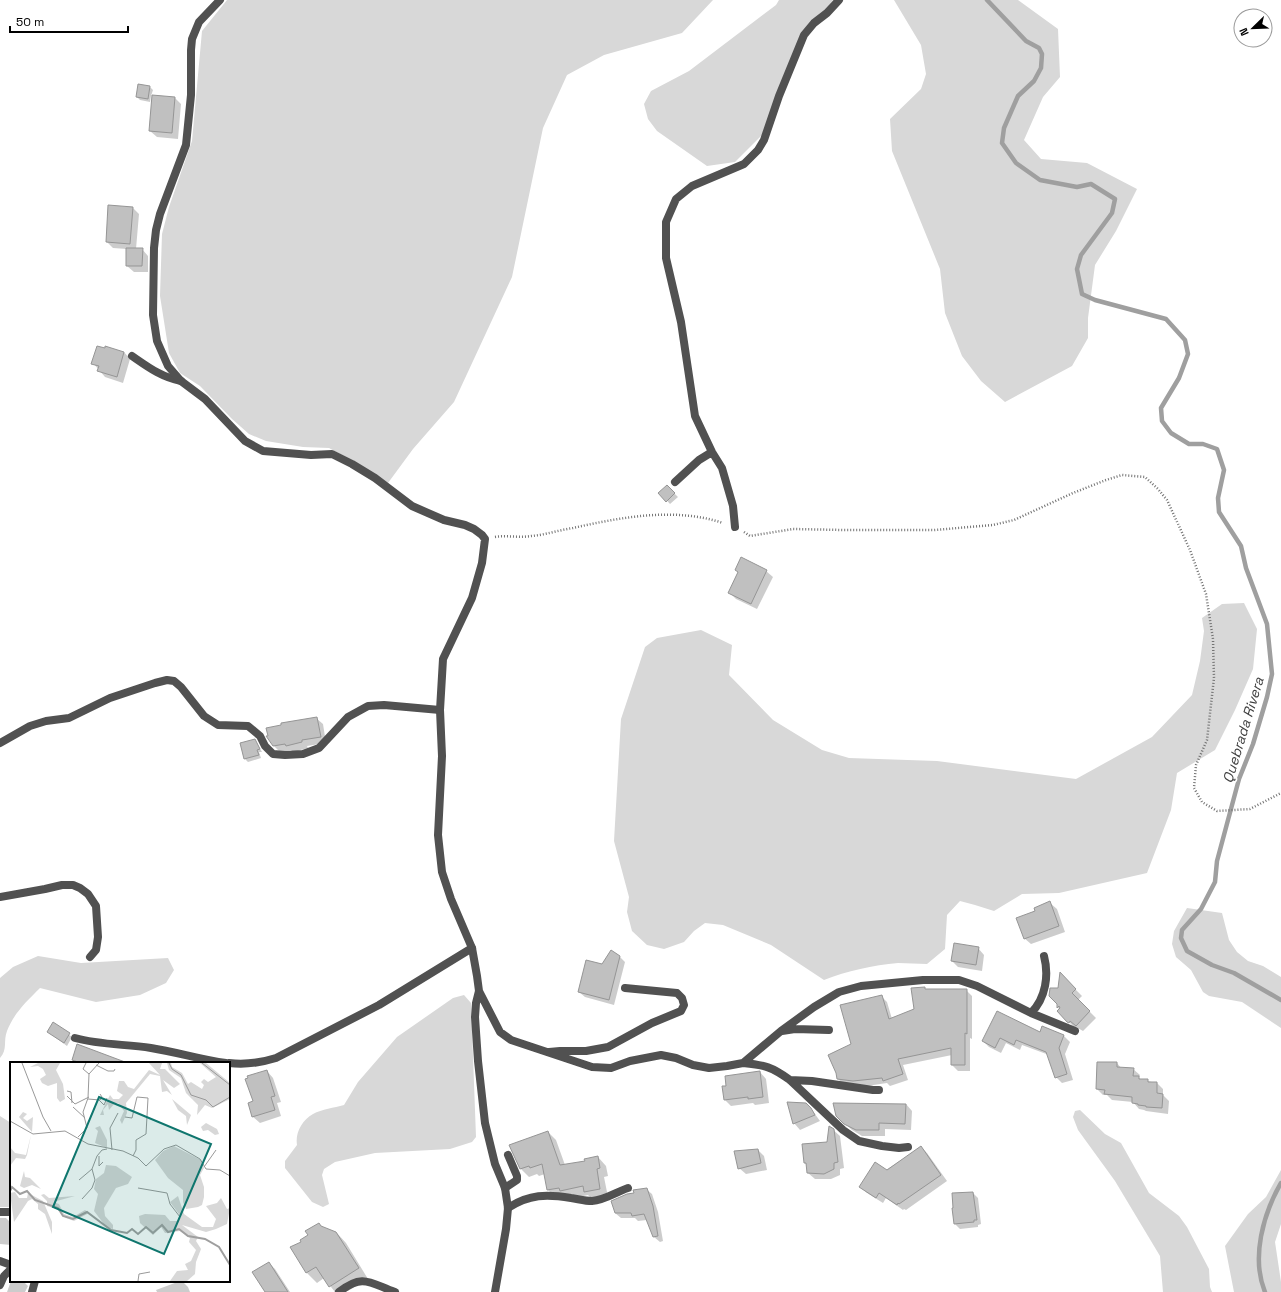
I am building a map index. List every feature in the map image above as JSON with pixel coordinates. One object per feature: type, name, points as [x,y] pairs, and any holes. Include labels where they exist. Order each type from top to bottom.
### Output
[{"type":"street","points":[[220,0],[199,22],[192,39],[191,95],[186,145],[160,214],[154,248],[153,315],[157,341],[168,366],[181,381],[205,399],[245,441],[263,451],[332,454],[375,478],[412,506],[444,520],[465,525],[474,529],[485,539],[482,563],[472,598],[443,659],[440,710],[442,756],[438,835],[442,872],[451,899],[472,948],[479,991],[500,1032],[510,1040],[592,1067],[611,1068],[630,1061],[661,1055],[676,1058],[693,1065],[709,1068],[743,1063],[765,1065],[781,1073],[790,1080],[843,1130],[858,1141],[882,1146],[899,1148],[908,1147]]},
{"type":"street","points":[[735,527],[733,506],[722,468],[712,452],[695,416],[681,322],[666,258],[666,222],[676,199],[692,186],[744,164],[758,150],[764,140],[804,35],[814,23],[839,0]]},
{"type":"street","points":[[132,356],[159,374],[170,379],[181,381]]},
{"type":"street","points":[[675,482],[699,460],[712,452]]},
{"type":"street","points":[[0,743],[30,726],[46,721],[69,718],[110,698],[167,680],[174,681],[182,687],[204,716],[218,726],[248,726],[260,736],[265,746],[273,754],[303,754],[319,748],[348,717],[368,706],[384,704],[440,710]]},
{"type":"street","points":[[0,897],[62,885],[80,888],[88,894],[96,906],[98,937],[96,950],[90,956]]},
{"type":"street","points":[[230,1063],[242,1065],[259,1063],[276,1058],[379,1005],[472,948]]},
{"type":"street","points":[[1031,1013],[1043,996],[1046,961],[1044,956]]},
{"type":"street","points":[[743,1063],[781,1031],[814,1007],[839,992],[861,986],[923,980],[959,980],[978,986],[1031,1013],[1075,1031]]},
{"type":"street","points":[[548,1052],[586,1051],[608,1047],[657,1020],[681,1011],[684,1005],[682,998],[677,993],[625,988]]},
{"type":"street","points":[[479,991],[475,1017],[485,1123],[495,1164],[505,1188],[508,1208],[506,1229],[495,1292]]},
{"type":"street","points":[[781,1031],[795,1029],[829,1030]]},
{"type":"street","points":[[75,1038],[91,1043],[149,1048],[219,1062]]},
{"type":"street","points":[[790,1080],[812,1081],[879,1090]]},
{"type":"street","points":[[505,1188],[517,1180],[517,1176],[508,1155]]},
{"type":"street","points":[[508,1208],[518,1201],[532,1196],[553,1195],[593,1201],[608,1197],[628,1188]]},
{"type":"street","points":[[0,1261],[10,1265]]},
{"type":"street","points":[[0,1285],[4,1276],[10,1270]]},
{"type":"street","points":[[339,1292],[348,1285],[359,1280],[371,1282],[395,1292]]},
{"type":"street","points":[[32,1292],[35,1282]]},
{"type":"path","points":[[485,539],[502,536],[531,536],[607,521],[666,514],[716,520],[735,527],[750,536],[793,529],[934,530],[993,525],[1014,520],[1073,493],[1106,480],[1122,476],[1145,477],[1167,500],[1190,550],[1206,594],[1213,639],[1214,678],[1207,740],[1196,765],[1194,788],[1202,802],[1217,811],[1250,809],[1281,793]]},
{"type":"shaded area","points":[[227,0],[713,0],[682,33],[604,55],[567,75],[543,128],[512,277],[454,402],[413,449],[388,483],[329,448],[303,447],[266,441],[249,434],[200,386],[180,373],[169,353],[160,296],[162,234],[169,207],[192,141],[202,31]]},
{"type":"shaded area","points":[[779,0],[833,0],[807,33],[767,130],[735,162],[707,166],[657,131],[648,119],[644,104],[651,91],[689,71],[776,5]]},
{"type":"shaded area","points":[[894,0],[1018,0],[1058,29],[1060,77],[1043,97],[1024,140],[1041,159],[1087,163],[1137,189],[1116,231],[1095,265],[1088,318],[1088,338],[1072,366],[1005,402],[981,381],[962,356],[945,313],[940,269],[892,151],[890,119],[921,89],[926,74],[921,45]]},
{"type":"shaded area","points":[[1244,603],[1257,629],[1253,669],[1215,750],[1177,773],[1171,810],[1147,873],[1059,893],[1022,894],[994,911],[960,901],[947,915],[945,949],[927,964],[898,963],[879,965],[851,971],[824,980],[771,945],[723,925],[705,923],[694,931],[684,942],[664,949],[647,945],[632,931],[627,912],[629,897],[614,841],[621,719],[645,647],[657,638],[701,630],[732,645],[729,675],[773,720],[822,750],[849,758],[937,761],[1076,779],[1152,737],[1192,695],[1200,661],[1204,631],[1202,618],[1222,604]]},
{"type":"shaded area","points":[[1187,908],[1222,913],[1229,940],[1237,952],[1248,961],[1263,966],[1281,977],[1281,1028],[1242,1002],[1209,996],[1203,992],[1191,970],[1176,957],[1172,944],[1174,931]]},
{"type":"shaded area","points":[[38,956],[81,963],[168,958],[174,970],[166,983],[140,995],[96,1002],[40,988],[13,1019],[7,1031],[5,1048],[0,1058],[0,978],[13,967]]},
{"type":"shaded area","points":[[464,995],[471,1003],[476,1137],[472,1142],[450,1149],[375,1153],[335,1162],[324,1169],[322,1175],[329,1204],[323,1207],[312,1202],[285,1168],[285,1161],[297,1145],[297,1136],[300,1127],[309,1117],[317,1112],[344,1105],[358,1082],[397,1037],[453,998]]},
{"type":"shaded area","points":[[1080,1110],[1105,1134],[1121,1143],[1149,1193],[1179,1216],[1187,1227],[1209,1269],[1210,1287],[1212,1292],[1163,1292],[1160,1256],[1115,1181],[1078,1130],[1073,1117],[1075,1111]]},
{"type":"shaded area","points":[[0,1116],[10,1122],[10,1207],[0,1207]]},
{"type":"shaded area","points":[[1281,1170],[1281,1224],[1275,1242],[1281,1292],[1234,1292],[1225,1246],[1248,1214],[1266,1197]]},
{"type":"building","points":[[138,84],[150,86],[148,99],[136,97]]},
{"type":"building","points":[[152,95],[175,97],[172,133],[149,131]]},
{"type":"building","points":[[108,205],[133,207],[130,244],[106,242]]},
{"type":"building","points":[[126,248],[143,248],[142,266],[126,266]]},
{"type":"building","points":[[97,346],[105,348],[105,346],[124,352],[117,377],[97,371],[99,366],[91,364]]},
{"type":"building","points":[[667,485],[675,493],[666,502],[658,493]]},
{"type":"building","points":[[741,557],[767,570],[751,604],[728,593],[738,572],[735,570]]},
{"type":"building","points":[[317,717],[321,737],[302,740],[302,742],[286,746],[285,744],[273,746],[266,736],[268,736],[266,728],[281,725],[281,723]]},
{"type":"building","points":[[255,739],[260,749],[257,750],[259,755],[244,759],[240,743]]},
{"type":"building","points":[[1050,901],[1059,926],[1024,939],[1016,918],[1035,911],[1034,908]]},
{"type":"building","points":[[954,943],[979,947],[976,965],[951,961]]},
{"type":"building","points":[[611,950],[620,956],[609,1000],[578,992],[586,960],[602,964]]},
{"type":"building","points":[[1060,972],[1076,989],[1072,993],[1090,1011],[1076,1026],[1070,1021],[1069,1023],[1067,1022],[1057,1011],[1060,1008],[1059,1006],[1057,1008],[1057,1004],[1049,996],[1050,988],[1058,988]]},
{"type":"building","points":[[925,987],[925,989],[967,989],[965,1065],[951,1065],[951,1048],[898,1059],[903,1074],[883,1081],[882,1078],[853,1081],[837,1079],[828,1055],[851,1044],[840,1005],[882,995],[889,1019],[914,1009],[911,988]]},
{"type":"building","points":[[997,1011],[1040,1032],[1042,1026],[1064,1035],[1059,1048],[1067,1074],[1055,1078],[1046,1052],[1016,1040],[1014,1045],[1000,1038],[995,1048],[982,1041]]},
{"type":"building","points":[[53,1022],[70,1033],[64,1043],[47,1032]]},
{"type":"building","points":[[77,1044],[125,1062],[78,1062],[72,1060]]},
{"type":"building","points":[[1097,1062],[1117,1062],[1117,1067],[1134,1068],[1133,1076],[1139,1076],[1139,1079],[1148,1079],[1148,1082],[1157,1082],[1157,1093],[1163,1094],[1162,1108],[1138,1105],[1132,1103],[1132,1097],[1104,1094],[1105,1090],[1096,1089]]},
{"type":"building","points":[[267,1070],[275,1096],[271,1097],[275,1110],[252,1117],[248,1103],[253,1101],[245,1079],[248,1078],[247,1076]]},
{"type":"building","points":[[760,1071],[763,1097],[724,1100],[722,1086],[726,1086],[725,1076]]},
{"type":"building","points":[[787,1102],[806,1103],[815,1115],[793,1124]]},
{"type":"building","points":[[833,1103],[906,1104],[905,1124],[879,1123],[879,1130],[856,1130],[844,1124],[836,1116]]},
{"type":"building","points":[[829,1126],[834,1129],[838,1162],[834,1163],[834,1169],[824,1174],[807,1173],[806,1163],[804,1163],[802,1144],[827,1142]]},
{"type":"building","points":[[548,1131],[560,1165],[585,1161],[584,1159],[598,1156],[600,1168],[597,1169],[600,1189],[584,1192],[583,1186],[560,1191],[559,1188],[547,1190],[542,1164],[530,1168],[529,1166],[520,1169],[509,1145]]},
{"type":"building","points":[[921,1146],[941,1175],[899,1204],[898,1203],[897,1205],[879,1193],[876,1198],[859,1187],[875,1162],[887,1170]]},
{"type":"building","points":[[758,1149],[761,1163],[738,1169],[734,1151]]},
{"type":"building","points":[[647,1188],[653,1206],[658,1236],[653,1237],[644,1214],[632,1216],[631,1213],[615,1213],[611,1201],[627,1194],[634,1193],[633,1190]]},
{"type":"building","points":[[973,1192],[977,1220],[974,1220],[974,1222],[954,1224],[952,1193]]},
{"type":"building","points":[[319,1223],[321,1226],[336,1232],[359,1268],[329,1287],[316,1267],[306,1273],[290,1247],[301,1242],[300,1240],[308,1235],[305,1231]]},
{"type":"building","points":[[269,1262],[288,1292],[265,1292],[252,1272]]},
{"type":"waterway","name":"Quebrada Rivera","points":[[987,0],[1026,41],[1039,48],[1042,54],[1041,68],[1034,81],[1018,96],[1004,128],[1002,143],[1016,163],[1040,180],[1077,187],[1091,184],[1115,199],[1112,213],[1081,255],[1077,269],[1082,294],[1095,300],[1166,319],[1185,340],[1188,354],[1179,378],[1161,408],[1162,421],[1171,433],[1189,444],[1203,444],[1217,449],[1224,470],[1218,498],[1219,512],[1241,546],[1246,568],[1267,624],[1272,674],[1253,744],[1239,779],[1217,861],[1215,882],[1201,909],[1182,930],[1181,938],[1187,951],[1212,965],[1234,973],[1281,1000]]},
{"type":"waterway","name":"Quebrada Rivera","points":[[1265,1292],[1259,1265],[1261,1236],[1269,1208],[1281,1183]]}]
